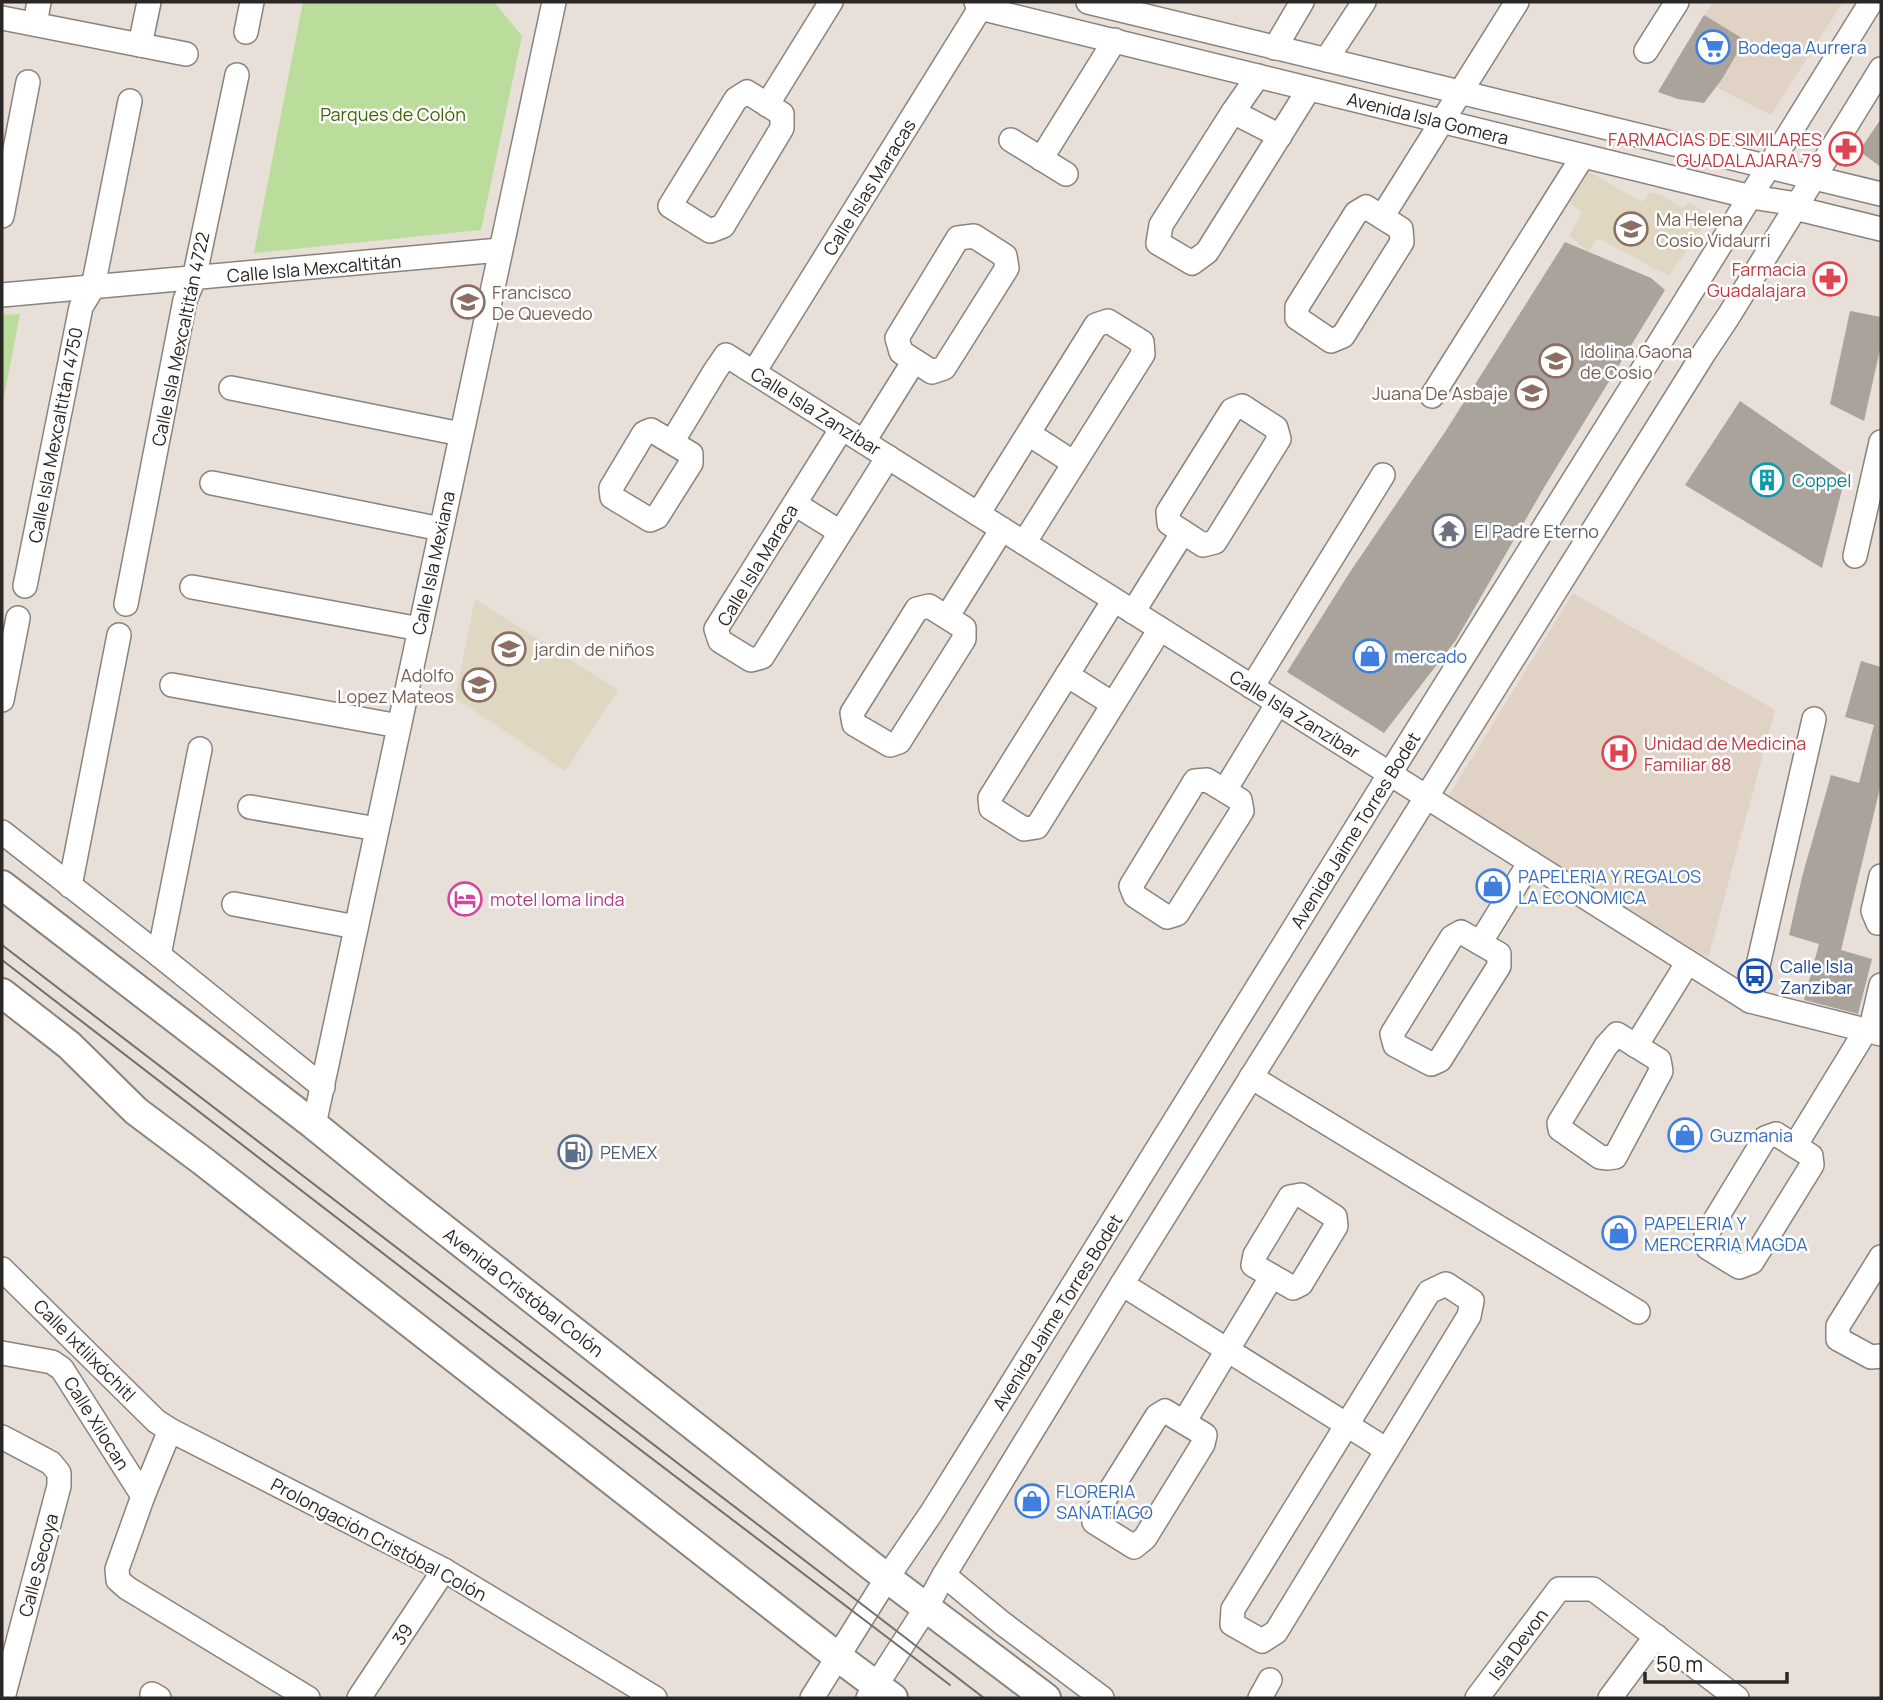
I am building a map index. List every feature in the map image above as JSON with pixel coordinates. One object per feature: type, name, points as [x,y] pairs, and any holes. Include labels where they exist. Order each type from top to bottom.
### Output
[{"type":"main road","name":"Avenida Cristóbal Colón","points":[[2,885],[314,1125],[887,1578],[1046,1698]]},
{"type":"main road","points":[[2,993],[69,1045],[136,1111],[838,1657],[879,1694]]},
{"type":"street","points":[[35,24],[39,2]]},
{"type":"street","points":[[140,45],[149,2]]},
{"type":"street","points":[[246,32],[252,2]]},
{"type":"street","points":[[531,2],[551,11]]},
{"type":"street","points":[[767,105],[831,2]]},
{"type":"street","name":"Avenida Isla Gomera","points":[[1088,2],[1136,7],[1275,48],[1881,194]]},
{"type":"street","points":[[1275,48],[1302,2]]},
{"type":"street","points":[[1382,217],[1517,2]]},
{"type":"street","points":[[1646,51],[1677,2]]},
{"type":"street","name":"Avenida Jaime Torres Bodet","points":[[812,1698],[887,1578],[940,1501],[1871,2]]},
{"type":"street","points":[[1326,60],[1362,3]]},
{"type":"street","name":"Avenida Isla Gomera","points":[[980,4],[1309,89],[1751,197],[1797,204],[1803,210],[1881,229]]},
{"type":"street","name":"Calle Islas Maracas","points":[[754,372],[980,4]]},
{"type":"street","name":"Calle Isla Mexiana","points":[[314,1125],[551,11]]},
{"type":"street","points":[[2,18],[186,54]]},
{"type":"street","points":[[1041,159],[1115,40]]},
{"type":"street","points":[[879,1694],[944,1575],[1122,1284],[1881,69]]},
{"type":"street","name":"Calle Isla Mexcaltitán 4722","points":[[126,604],[185,300],[194,279],[237,75]]},
{"type":"street","points":[[1258,76],[1161,225],[1158,243],[1192,263],[1207,252],[1309,89]]},
{"type":"street","points":[[2,216],[28,82]]},
{"type":"street","points":[[747,92],[767,105],[782,114],[782,128],[723,226],[710,231],[670,206],[736,99],[747,92]]},
{"type":"street","name":"Calle Isla Mexcaltitán 4750","points":[[25,586],[82,307],[93,288],[130,101]]},
{"type":"street","points":[[1233,112],[1280,136]]},
{"type":"street","points":[[1011,140],[1066,174]]},
{"type":"street","points":[[1432,396],[1583,156]]},
{"type":"street","points":[[1366,207],[1382,217],[1401,229],[1402,242],[1343,336],[1331,341],[1297,318],[1297,307],[1356,213],[1366,207]]},
{"type":"street","points":[[974,236],[1005,256],[1006,268],[944,368],[932,372],[914,361],[901,352],[897,338],[958,238],[974,236]]},
{"type":"street","name":"Calle Isla Mexcaltitán","points":[[2,295],[500,250]]},
{"type":"street","points":[[978,513],[1096,325],[1108,321],[1142,342],[1143,354],[1024,543]]},
{"type":"street","name":"Calle Isla Zanzíbar","points":[[672,442],[726,355],[1750,1001],[1872,1032]]},
{"type":"street","points":[[864,441],[914,361]]},
{"type":"street","points":[[231,388],[461,434]]},
{"type":"street","points":[[1242,406],[1276,428],[1279,439],[1215,542],[1203,545],[1183,532],[1169,523],[1168,512],[1232,410],[1242,406]]},
{"type":"street","name":"Calle Isla Maraca","points":[[842,428],[716,629],[720,640],[751,660],[762,657],[888,457]]},
{"type":"street","points":[[1029,434],[1074,463]]},
{"type":"street","points":[[1855,556],[1881,442]]},
{"type":"street","points":[[1252,687],[1384,474]]},
{"type":"street","points":[[212,483],[440,530]]},
{"type":"street","points":[[795,504],[840,532]]},
{"type":"street","points":[[947,617],[1002,529]]},
{"type":"street","points":[[1160,629],[1037,827],[1024,828],[991,808],[990,798],[1067,675],[1183,532]]},
{"type":"street","points":[[192,587],[419,629]]},
{"type":"street","points":[[929,606],[947,617],[964,628],[964,639],[900,742],[890,746],[854,724],[852,713],[917,609],[929,606]]},
{"type":"street","points":[[2,700],[18,618]]},
{"type":"street","points":[[70,886],[120,635]]},
{"type":"street","points":[[1067,675],[1113,704]]},
{"type":"street","points":[[173,685],[399,726]]},
{"type":"street","points":[[1225,790],[1278,703]]},
{"type":"street","points":[[1750,1001],[1814,719]]},
{"type":"street","points":[[159,955],[200,749]]},
{"type":"street","points":[[1207,780],[1225,790],[1240,800],[1242,810],[1177,914],[1167,917],[1135,897],[1131,886],[1195,781],[1207,780]]},
{"type":"street","points":[[250,807],[377,829]]},
{"type":"street","points":[[2,832],[323,1087]]},
{"type":"street","points":[[1480,943],[1530,862]]},
{"type":"street","points":[[1881,876],[1872,911],[1881,923]]},
{"type":"street","points":[[234,904],[356,927]]},
{"type":"street","points":[[1461,932],[1480,943],[1499,954],[1499,966],[1440,1060],[1431,1064],[1395,1045],[1392,1034],[1452,937],[1461,932]]},
{"type":"street","points":[[1636,1046],[1688,962]]},
{"type":"street","points":[[1795,1146],[1872,1032],[1881,985]]},
{"type":"street","points":[[1617,1034],[1636,1046],[1659,1060],[1661,1071],[1615,1157],[1600,1157],[1560,1129],[1559,1123],[1606,1046],[1617,1034]]},
{"type":"street","points":[[1251,1077],[1638,1312]]},
{"type":"street","points":[[1776,1134],[1795,1146],[1811,1156],[1812,1166],[1752,1262],[1740,1267],[1708,1248],[1706,1236],[1766,1138],[1776,1134]]},
{"type":"street","points":[[1881,1257],[1838,1326],[1838,1339],[1871,1357],[1881,1356]]},
{"type":"street","name":"Calle Ixtlilxóchitl","points":[[2,1269],[156,1421],[170,1430]]},
{"type":"street","points":[[1184,1422],[1272,1276]]},
{"type":"street","points":[[1122,1284],[1387,1450]]},
{"type":"street","points":[[1446,1284],[1472,1301],[1469,1316],[1387,1450],[1276,1632],[1262,1642],[1232,1624],[1233,1609],[1429,1293],[1446,1284]]},
{"type":"street","name":"Calle Xilocan","points":[[2,1353],[52,1362],[62,1369],[143,1496]]},
{"type":"street","points":[[1165,1411],[1184,1422],[1205,1435],[1203,1444],[1145,1538],[1134,1547],[1094,1522],[1098,1510],[1157,1416],[1165,1411]]},
{"type":"street","points":[[170,1430],[117,1569],[118,1580],[138,1595],[308,1698]]},
{"type":"street","name":"Prolongación Cristóbal Colón","points":[[170,1430],[444,1570],[655,1698]]},
{"type":"street","name":"Calle Secoya","points":[[2,1437],[51,1463],[59,1473],[59,1486],[3,1690]]},
{"type":"street","name":"39","points":[[359,1698],[444,1570]]},
{"type":"street","points":[[944,1575],[1002,1623],[1102,1698]]},
{"type":"street","name":"Isla Devon","points":[[1477,1698],[1559,1589],[1593,1590],[1656,1636]]},
{"type":"street","points":[[1610,1698],[1656,1636],[1737,1698]]},
{"type":"shaded area","points":[[1713,2],[1843,2],[1771,115],[1673,65]]},
{"type":"shaded area","points":[[1589,172],[1642,202],[1650,192],[1683,208],[1689,202],[1710,216],[1669,276],[1598,238],[1588,251],[1569,236],[1582,212],[1570,203]]},
{"type":"shaded area","name":"Unidad de Medicina Familiar 88","points":[[1573,593],[1775,710],[1708,958],[1448,797]]},
{"type":"shaded area","name":"jardin de niños","points":[[475,599],[618,690],[565,771],[455,698]]},
{"type":"green space","name":"Parques de Colón","points":[[303,2],[494,2],[522,36],[481,230],[254,253]]},
{"type":"green space","points":[[20,314],[2,407],[2,315]]},
{"type":"building","points":[[1704,15],[1745,40],[1722,79],[1704,103],[1678,99],[1658,92]]},
{"type":"building","points":[[1881,119],[1881,167],[1859,151]]},
{"type":"building","points":[[1565,242],[1651,278],[1665,290],[1545,486],[1456,640],[1384,733],[1287,672],[1348,575],[1445,432]]},
{"type":"building","points":[[1850,311],[1881,317],[1881,345],[1864,421],[1830,404]]},
{"type":"building","name":"Coppel","points":[[1740,401],[1846,474],[1822,568],[1685,485]]},
{"type":"building","points":[[1861,661],[1881,667],[1881,784],[1841,950],[1872,959],[1858,1014],[1804,1000],[1819,944],[1789,935],[1802,877],[1831,775],[1859,783],[1874,725],[1845,717]]},
{"type":"tram line","points":[[2,945],[984,1698]]},
{"type":"tram line","points":[[2,960],[950,1685]]},
{"type":"place","name":"Bodega Aurrera","points":[[1713,47]]},
{"type":"place","name":"FARMACIAS DE SIMILARES GUADALAJARA 79","points":[[1846,149]]},
{"type":"place","name":"Ma Helena Cosio Vidaurri","points":[[1631,229]]},
{"type":"place","name":"Farmacia Guadalajara","points":[[1830,279]]},
{"type":"place","name":"Francisco De Quevedo","points":[[468,302]]},
{"type":"place","name":"Idolina Gaona de Cosio","points":[[1556,361]]},
{"type":"place","name":"Juana De Asbaje","points":[[1532,393]]},
{"type":"place","name":"Coppel","points":[[1767,480]]},
{"type":"place","name":"El Padre Eterno","points":[[1449,531]]},
{"type":"place","name":"jardin de niños","points":[[509,649]]},
{"type":"place","name":"mercado","points":[[1370,656]]},
{"type":"place","name":"Adolfo Lopez Mateos","points":[[479,685]]},
{"type":"place","name":"Unidad de Medicina Familiar 88","points":[[1619,753]]},
{"type":"place","name":"PAPELERIA Y REGALOS LA ECONOMICA","points":[[1493,886]]},
{"type":"place","name":"motel loma linda","points":[[465,899]]},
{"type":"place","name":"Calle Isla Zanzibar","points":[[1755,976]]},
{"type":"place","name":"Guzmania","points":[[1685,1135]]},
{"type":"place","name":"PEMEX","points":[[575,1152]]},
{"type":"place","name":"PAPELERIA Y MERCERRIA MAGDA","points":[[1619,1233]]},
{"type":"place","name":"FLORERIA SANATIAGO","points":[[1032,1501]]}]
